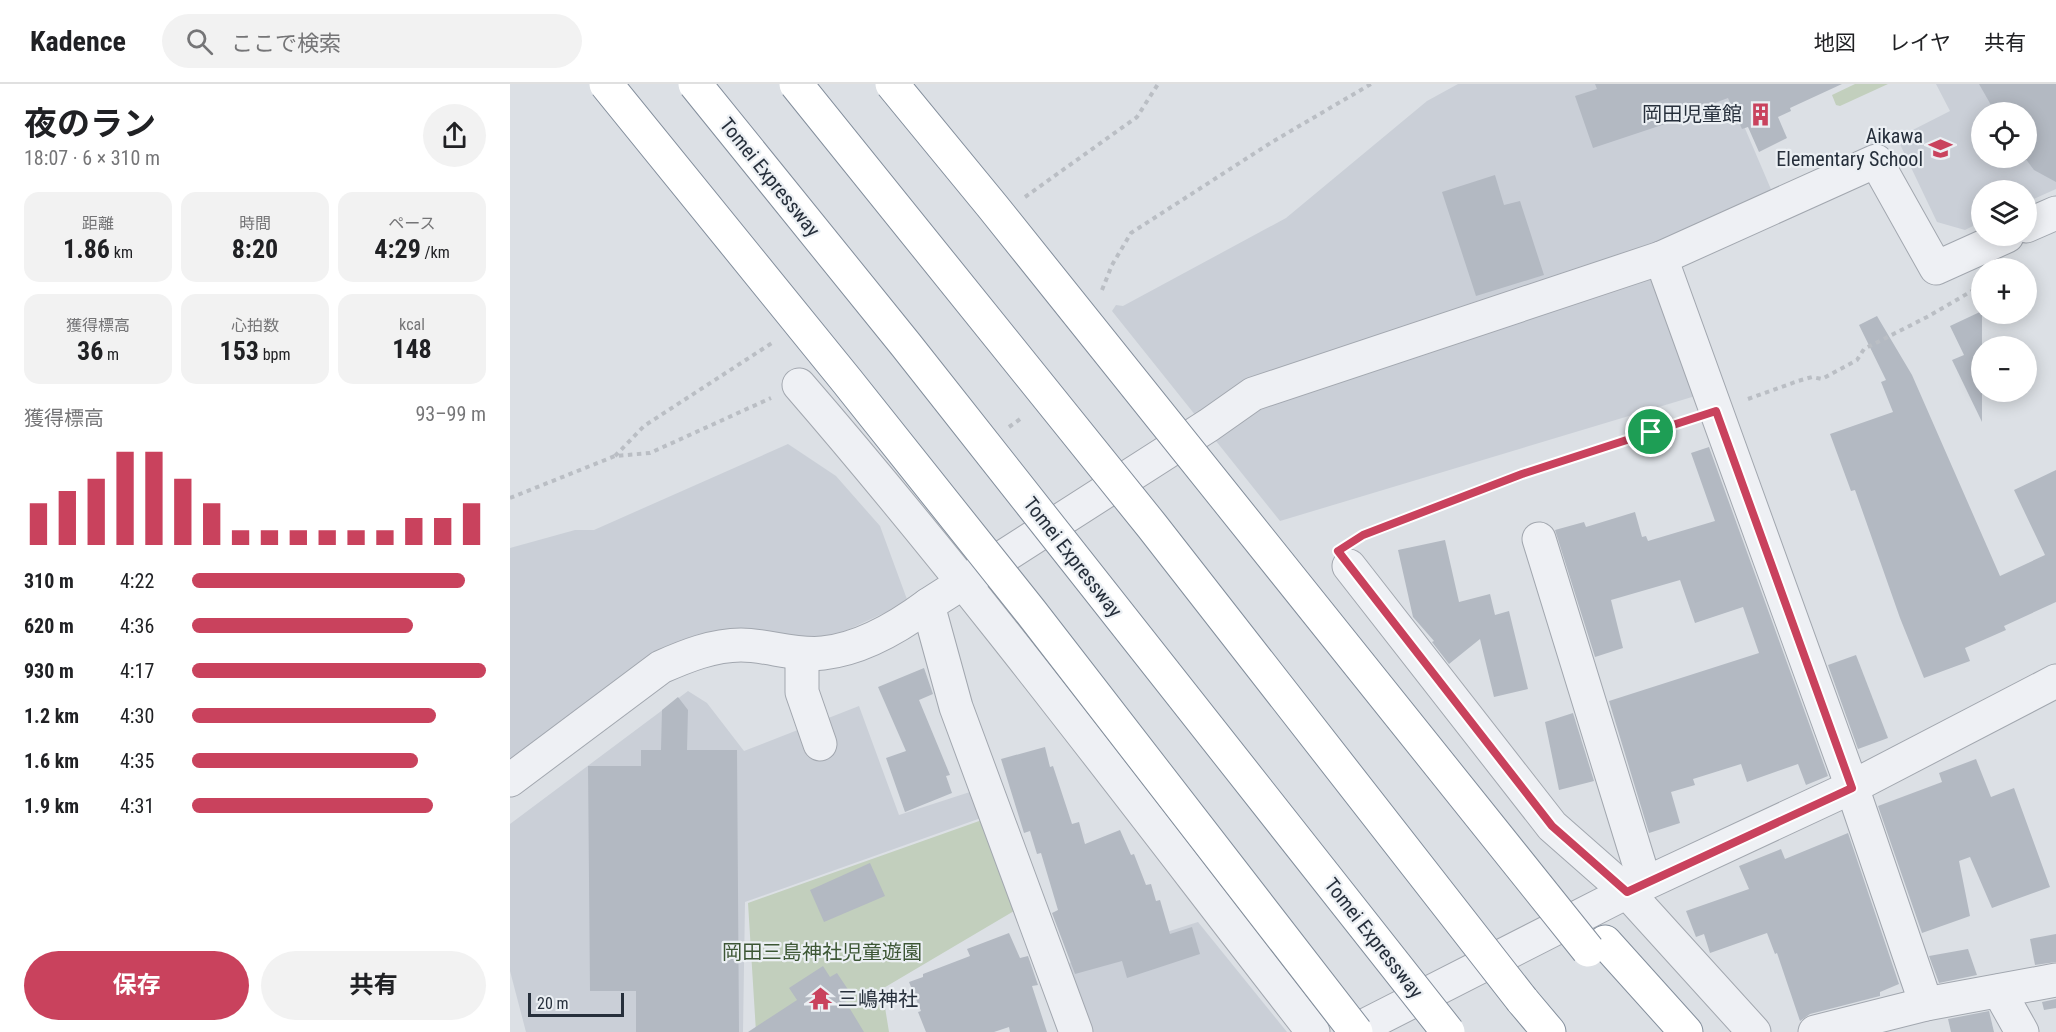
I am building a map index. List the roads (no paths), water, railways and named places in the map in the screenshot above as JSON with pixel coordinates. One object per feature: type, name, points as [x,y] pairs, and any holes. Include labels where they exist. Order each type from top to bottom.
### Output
[{"type":"highway","points":[[606,84],[1016,594],[1356,1032]]},
{"type":"highway","name":"Tomei Expressway","points":[[695,84],[1028,500],[1448,1032]]},
{"type":"highway","points":[[796,84],[1152,526],[1548,1032]]},
{"type":"highway","points":[[892,84],[1496,836],[1597,946],[1686,1032]]},
{"type":"highway","points":[[1597,946],[1655,1032]]},
{"type":"street","points":[[510,780],[661,667],[682,658],[712,649],[741,645],[802,654],[838,651],[905,622],[927,605],[1209,425],[1253,394],[1660,258],[1876,161],[1936,268],[1985,246]]},
{"type":"street","points":[[2037,221],[2056,213]]},
{"type":"street","points":[[1660,258],[1852,788],[1926,1004]]},
{"type":"street","points":[[799,385],[885,485],[964,583],[1313,1032]]},
{"type":"street","points":[[1539,539],[1636,887]]},
{"type":"street","points":[[1349,566],[1552,826],[1636,887],[1754,1032]]},
{"type":"street","points":[[927,605],[956,707],[1076,1032]]},
{"type":"street","points":[[802,654],[802,692],[820,744]]},
{"type":"street","points":[[1352,1032],[1636,887],[1852,788],[2056,681]]},
{"type":"street","points":[[1815,1032],[1926,1004],[2056,980]]},
{"type":"street","points":[[1999,991],[2022,1032]]},
{"type":"place","name":"岡田児童館","points":[[1760,114]]},
{"type":"place","name":"Aikawa Elementary School","points":[[1941,148]]},
{"type":"place","name":"三嶋神社","points":[[820,999]]},
{"type":"park label","name":"岡田三島神社児童遊園","points":[[822,952]]}]
